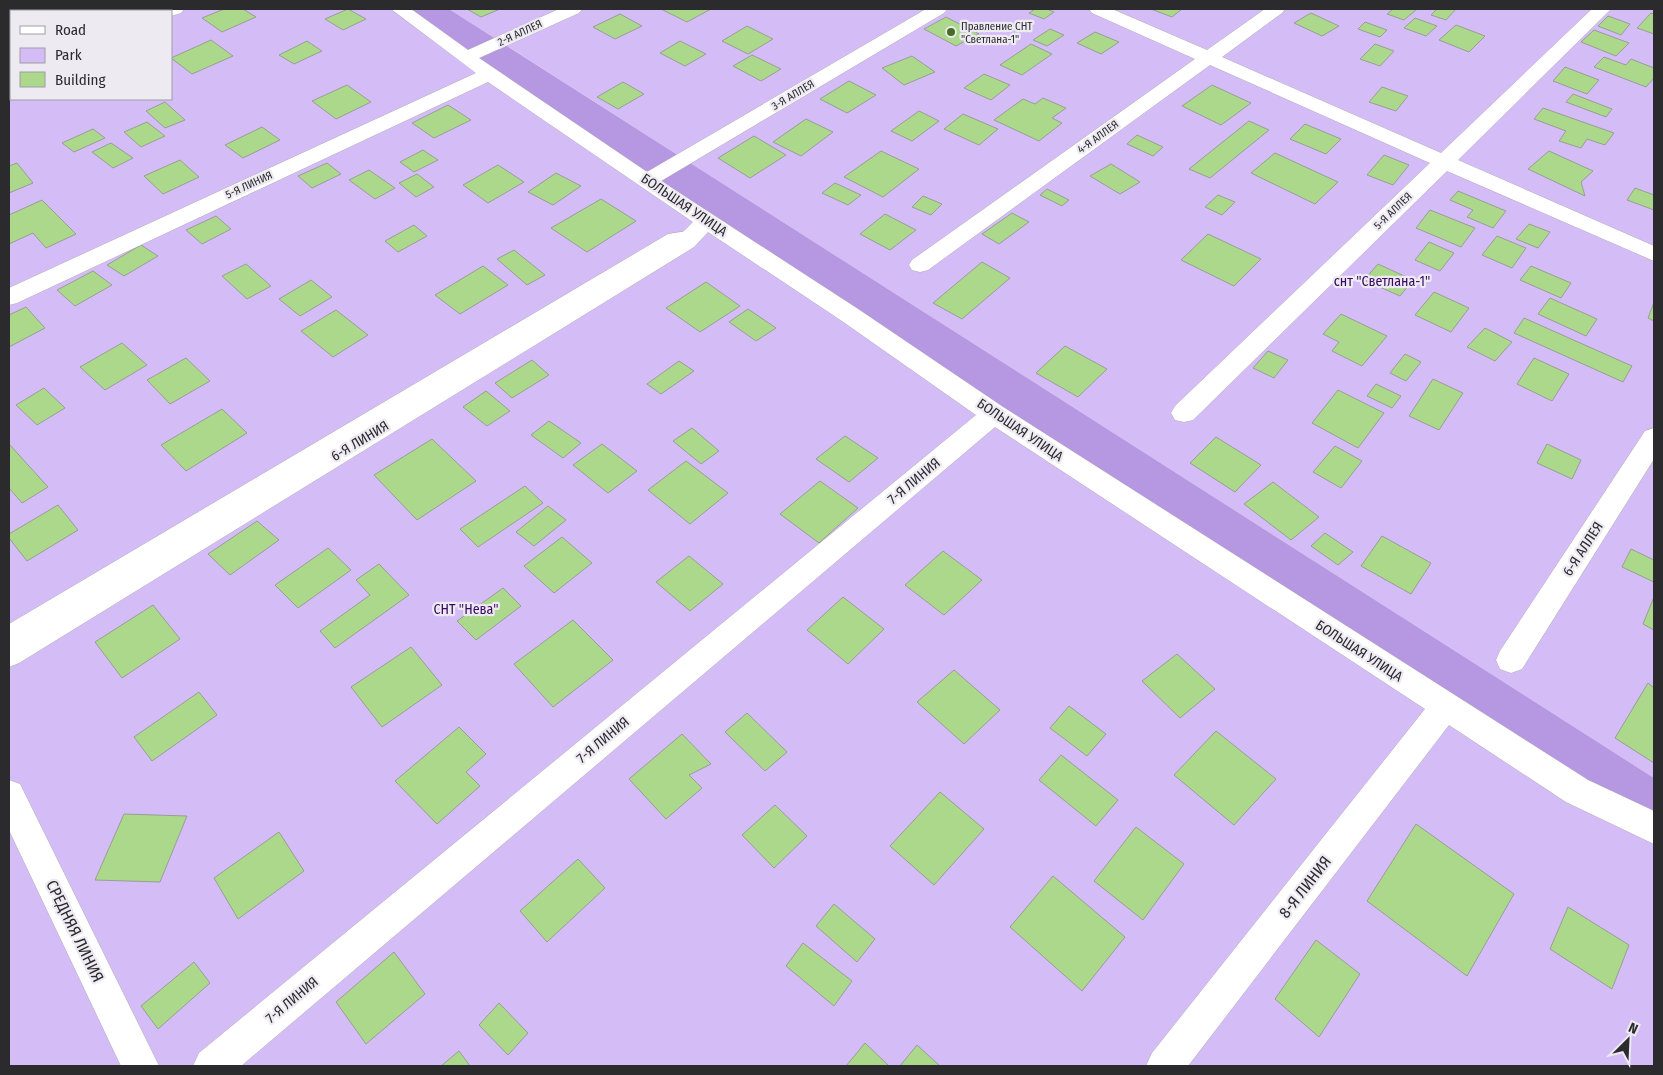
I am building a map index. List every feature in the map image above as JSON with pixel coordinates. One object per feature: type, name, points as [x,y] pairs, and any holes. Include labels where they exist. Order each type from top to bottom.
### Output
[{"type":"street","name":"БОЛЬШАЯ УЛИЦА","points":[[400,9],[489,74],[648,180],[700,228],[850,315],[994,414],[1584,796],[1654,828]]},
{"type":"street","name":"2-Я АЛЛЕЯ","points":[[467,57],[573,9]]},
{"type":"street","name":"3-Я АЛЛЕЯ","points":[[648,180],[938,9]]},
{"type":"street","points":[[1098,9],[1654,254]]},
{"type":"street","name":"4-Я АЛЛЕЯ","points":[[920,265],[1276,9]]},
{"type":"street","name":"5-Я АЛЛЕЯ","points":[[1184,413],[1602,9]]},
{"type":"street","name":"5-Я ЛИНИЯ","points":[[9,296],[489,74]]},
{"type":"street","name":"6-Я ЛИНИЯ","points":[[9,654],[686,242],[700,228]]},
{"type":"street","name":"7-Я ЛИНИЯ","points":[[212,1066],[994,414]]},
{"type":"street","name":"6-Я АЛЛЕЯ","points":[[1511,660],[1654,438]]},
{"type":"street","name":"8-Я ЛИНИЯ","points":[[1165,1066],[1445,707]]},
{"type":"street","name":"СРЕДНЯЯ ЛИНИЯ","points":[[9,795],[140,1066]]},
{"type":"lane","points":[[9,632],[673,237],[700,228]]},
{"type":"green space","name":"СНТ \"Нева\"","points":[[9,9],[400,9],[484,70],[1654,844],[1654,1066],[9,1066]]},
{"type":"green space","name":"снт \"Светлана-1\"","points":[[449,9],[1654,9],[1654,778],[471,23]]},
{"type":"shaded area","points":[[400,9],[449,9],[1654,778],[1654,844],[484,70]]},
{"type":"building","points":[[224,9],[243,9],[256,17],[222,32],[202,18]]},
{"type":"building","points":[[348,9],[366,19],[343,30],[325,19]]},
{"type":"building","points":[[467,9],[500,9],[481,17]]},
{"type":"building","points":[[661,9],[711,9],[687,22]]},
{"type":"building","points":[[1035,9],[1047,9],[1054,12],[1044,19],[1029,13]]},
{"type":"building","points":[[1151,9],[1182,9],[1172,17]]},
{"type":"building","points":[[1393,9],[1417,9],[1404,20],[1387,14]]},
{"type":"building","points":[[1437,9],[1456,9],[1446,20],[1431,15]]},
{"type":"building","points":[[1311,13],[1339,26],[1322,36],[1294,23]]},
{"type":"building","points":[[1651,13],[1654,14],[1654,34],[1637,28]]},
{"type":"building","points":[[620,14],[642,26],[615,39],[593,27]]},
{"type":"building","points":[[1608,16],[1630,24],[1621,35],[1598,26]]},
{"type":"building","name":"Правление СНТ \"Светлана-1\"","points":[[946,17],[979,34],[956,46],[924,29]]},
{"type":"building","points":[[1415,18],[1437,26],[1426,36],[1404,28]]},
{"type":"building","points":[[1365,22],[1387,30],[1380,37],[1358,29]]},
{"type":"building","points":[[1456,25],[1485,36],[1469,52],[1439,40]]},
{"type":"building","points":[[747,26],[773,39],[748,54],[722,41]]},
{"type":"building","points":[[1050,29],[1064,35],[1047,46],[1033,40]]},
{"type":"building","points":[[1594,30],[1629,43],[1616,56],[1581,42]]},
{"type":"building","points":[[1095,32],[1119,42],[1101,54],[1077,43]]},
{"type":"building","points":[[211,40],[233,56],[192,74],[172,58]]},
{"type":"building","points":[[307,41],[322,51],[294,64],[279,55]]},
{"type":"building","points":[[680,41],[706,54],[685,66],[660,53]]},
{"type":"building","points":[[1031,44],[1052,54],[1022,75],[1000,65]]},
{"type":"building","points":[[1375,44],[1394,51],[1380,66],[1360,59]]},
{"type":"building","points":[[752,55],[781,69],[761,81],[733,66]]},
{"type":"building","points":[[912,56],[935,72],[904,85],[882,68]]},
{"type":"building","points":[[1604,57],[1626,65],[1631,59],[1654,68],[1654,78],[1646,87],[1594,67]]},
{"type":"building","points":[[1565,67],[1599,80],[1587,94],[1553,81]]},
{"type":"building","points":[[984,74],[1010,85],[991,100],[964,88]]},
{"type":"building","points":[[849,81],[876,95],[847,113],[820,99]]},
{"type":"building","points":[[623,82],[644,94],[618,109],[597,97]]},
{"type":"building","points":[[347,85],[371,102],[336,119],[312,101]]},
{"type":"building","points":[[1212,85],[1251,103],[1221,125],[1182,106]]},
{"type":"building","points":[[1382,87],[1408,96],[1396,111],[1369,102]]},
{"type":"building","points":[[1573,94],[1612,109],[1606,117],[1566,102]]},
{"type":"building","points":[[1043,98],[1066,108],[1052,118],[1062,123],[1039,141],[994,120],[1023,99],[1035,104]]},
{"type":"building","points":[[165,102],[185,120],[165,128],[146,111]]},
{"type":"building","points":[[448,105],[471,120],[434,138],[412,123]]},
{"type":"building","points":[[1543,108],[1614,133],[1605,145],[1587,139],[1581,148],[1559,141],[1566,131],[1534,119]]},
{"type":"building","points":[[919,111],[939,121],[912,141],[891,131]]},
{"type":"building","points":[[963,114],[998,129],[979,145],[944,129]]},
{"type":"building","points":[[806,119],[833,132],[801,156],[773,142]]},
{"type":"building","points":[[1249,121],[1269,130],[1210,178],[1189,169]]},
{"type":"building","points":[[147,122],[165,136],[141,147],[124,132]]},
{"type":"building","points":[[1305,124],[1341,139],[1326,154],[1290,139]]},
{"type":"building","points":[[262,127],[280,140],[243,158],[225,145]]},
{"type":"building","points":[[93,129],[105,138],[74,152],[62,143]]},
{"type":"building","points":[[1137,135],[1163,147],[1153,156],[1127,144]]},
{"type":"building","points":[[754,136],[786,155],[750,178],[718,158]]},
{"type":"building","points":[[111,143],[133,158],[113,168],[92,152]]},
{"type":"building","points":[[423,150],[438,160],[414,172],[400,162]]},
{"type":"building","points":[[881,151],[919,169],[883,197],[844,177]]},
{"type":"building","points":[[1549,151],[1593,171],[1581,182],[1585,196],[1528,169]]},
{"type":"building","points":[[1275,153],[1338,182],[1315,204],[1251,173]]},
{"type":"building","points":[[1384,155],[1409,165],[1393,185],[1367,175]]},
{"type":"building","points":[[180,160],[199,177],[163,194],[144,176]]},
{"type":"building","points":[[17,163],[33,183],[9,193],[9,166]]},
{"type":"building","points":[[327,163],[341,174],[312,188],[298,176]]},
{"type":"building","points":[[1111,164],[1140,182],[1120,194],[1090,176]]},
{"type":"building","points":[[498,165],[524,182],[488,203],[463,185]]},
{"type":"building","points":[[369,170],[395,188],[375,199],[349,180]]},
{"type":"building","points":[[556,173],[581,186],[553,205],[528,192]]},
{"type":"building","points":[[417,174],[434,187],[416,197],[399,183]]},
{"type":"building","points":[[835,183],[861,195],[848,205],[822,193]]},
{"type":"building","points":[[1635,188],[1654,195],[1654,210],[1627,200]]},
{"type":"building","points":[[1047,189],[1069,200],[1062,206],[1040,195]]},
{"type":"building","points":[[1458,191],[1506,211],[1493,228],[1467,217],[1473,210],[1450,200]]},
{"type":"building","points":[[1218,195],[1235,202],[1222,215],[1205,207]]},
{"type":"building","points":[[923,196],[942,204],[931,215],[912,207]]},
{"type":"building","points":[[601,199],[636,221],[587,252],[551,228]]},
{"type":"building","points":[[42,200],[76,234],[46,248],[33,233],[9,244],[9,215]]},
{"type":"building","points":[[1430,210],[1475,228],[1461,247],[1416,228]]},
{"type":"building","points":[[1012,213],[1029,222],[999,244],[982,234]]},
{"type":"building","points":[[885,214],[916,230],[890,250],[860,234]]},
{"type":"building","points":[[216,216],[231,229],[202,244],[186,230]]},
{"type":"building","points":[[1529,224],[1550,232],[1538,248],[1516,239]]},
{"type":"building","points":[[414,225],[427,236],[398,252],[385,241]]},
{"type":"building","points":[[1208,234],[1261,259],[1234,286],[1181,260]]},
{"type":"building","points":[[1497,236],[1526,248],[1512,268],[1482,255]]},
{"type":"building","points":[[1429,242],[1454,253],[1440,271],[1415,260]]},
{"type":"building","points":[[141,245],[158,256],[124,276],[107,265]]},
{"type":"building","points":[[514,250],[545,275],[527,285],[497,259]]},
{"type":"building","points":[[982,262],[1010,278],[962,319],[933,303]]},
{"type":"building","points":[[246,264],[271,286],[247,299],[222,276]]},
{"type":"building","points":[[1378,264],[1413,280],[1400,296],[1364,280]]},
{"type":"building","points":[[483,266],[508,285],[460,314],[435,295]]},
{"type":"building","points":[[1531,266],[1571,283],[1561,298],[1520,280]]},
{"type":"building","points":[[93,271],[112,285],[75,306],[57,290]]},
{"type":"building","points":[[311,280],[332,297],[300,316],[279,299]]},
{"type":"building","points":[[706,282],[740,306],[700,332],[666,308]]},
{"type":"building","points":[[1434,292],[1469,308],[1451,332],[1415,315]]},
{"type":"building","points":[[1550,298],[1597,319],[1586,336],[1538,314]]},
{"type":"building","points":[[1654,302],[1654,321],[1648,318]]},
{"type":"building","points":[[26,307],[45,328],[9,347],[9,315]]},
{"type":"building","points":[[748,309],[776,328],[756,341],[729,322]]},
{"type":"building","points":[[336,310],[368,335],[333,357],[301,331]]},
{"type":"building","points":[[1341,314],[1387,336],[1362,366],[1332,351],[1339,342],[1323,334]]},
{"type":"building","points":[[1524,318],[1632,366],[1623,382],[1514,333]]},
{"type":"building","points":[[1485,328],[1512,342],[1495,361],[1467,347]]},
{"type":"building","points":[[122,343],[147,365],[105,390],[80,367]]},
{"type":"building","points":[[1065,346],[1107,369],[1078,397],[1036,373]]},
{"type":"building","points":[[1268,351],[1288,360],[1274,378],[1253,368]]},
{"type":"building","points":[[1405,354],[1421,362],[1406,381],[1390,373]]},
{"type":"building","points":[[186,358],[210,381],[170,404],[147,380]]},
{"type":"building","points":[[1534,358],[1569,374],[1552,401],[1517,384]]},
{"type":"building","points":[[532,360],[549,375],[512,398],[495,383]]},
{"type":"building","points":[[679,361],[694,371],[661,394],[647,384]]},
{"type":"building","points":[[1433,379],[1463,393],[1439,430],[1409,416]]},
{"type":"building","points":[[1376,384],[1401,396],[1392,408],[1367,396]]},
{"type":"building","points":[[44,388],[65,408],[37,425],[16,405]]},
{"type":"building","points":[[1338,390],[1384,413],[1358,448],[1312,423]]},
{"type":"building","points":[[486,391],[510,411],[487,426],[463,407]]},
{"type":"building","points":[[222,409],[247,433],[186,471],[161,445]]},
{"type":"building","points":[[549,421],[581,443],[563,458],[531,435]]},
{"type":"building","points":[[692,428],[719,451],[701,464],[673,441]]},
{"type":"building","points":[[845,436],[878,458],[849,482],[816,459]]},
{"type":"building","points":[[1216,437],[1261,465],[1235,492],[1190,463]]},
{"type":"building","points":[[432,439],[476,481],[417,520],[374,475]]},
{"type":"building","points":[[9,444],[48,487],[22,503],[9,488]]},
{"type":"building","points":[[602,444],[637,471],[608,493],[573,465]]},
{"type":"building","points":[[1547,444],[1581,460],[1572,479],[1537,463]]},
{"type":"building","points":[[1335,446],[1362,461],[1341,488],[1313,472]]},
{"type":"building","points":[[686,461],[728,493],[690,524],[648,490]]},
{"type":"building","points":[[820,481],[858,508],[819,543],[780,514]]},
{"type":"building","points":[[1273,482],[1319,517],[1291,540],[1244,504]]},
{"type":"building","points":[[525,486],[543,503],[478,547],[460,529]]},
{"type":"building","points":[[58,505],[78,530],[27,561],[9,538],[9,534]]},
{"type":"building","points":[[548,506],[566,520],[534,546],[516,532]]},
{"type":"building","points":[[257,521],[279,540],[230,575],[208,554]]},
{"type":"building","points":[[1325,533],[1353,552],[1338,565],[1311,546]]},
{"type":"building","points":[[1382,536],[1431,563],[1411,594],[1361,566]]},
{"type":"building","points":[[562,537],[592,563],[554,593],[524,566]]},
{"type":"building","points":[[328,548],[351,570],[298,608],[275,585]]},
{"type":"building","points":[[1631,549],[1654,560],[1654,582],[1622,567]]},
{"type":"building","points":[[943,551],[982,580],[944,615],[905,585]]},
{"type":"building","points":[[689,556],[723,584],[690,611],[656,582]]},
{"type":"building","points":[[379,564],[409,595],[335,648],[320,631],[370,595],[356,580]]},
{"type":"building","points":[[503,588],[521,606],[476,640],[457,621]]},
{"type":"building","points":[[843,597],[884,629],[848,664],[807,630]]},
{"type":"building","points":[[1654,597],[1654,630],[1643,624]]},
{"type":"building","points":[[153,605],[180,639],[122,678],[95,642]]},
{"type":"building","points":[[573,620],[613,660],[553,707],[514,664]]},
{"type":"building","points":[[411,647],[442,685],[382,727],[351,687]]},
{"type":"building","points":[[1177,654],[1215,689],[1180,718],[1142,681]]},
{"type":"building","points":[[954,670],[1000,710],[964,744],[917,702]]},
{"type":"building","points":[[1648,683],[1654,688],[1654,763],[1615,738]]},
{"type":"building","points":[[199,692],[217,715],[152,761],[134,737]]},
{"type":"building","points":[[1069,706],[1106,734],[1087,756],[1050,728]]},
{"type":"building","points":[[747,713],[787,752],[765,771],[725,732]]},
{"type":"building","points":[[459,727],[486,754],[466,772],[480,786],[437,824],[395,781]]},
{"type":"building","points":[[1216,731],[1276,779],[1234,825],[1174,775]]},
{"type":"building","points":[[682,734],[711,764],[689,775],[702,788],[666,819],[629,779]]},
{"type":"building","points":[[1061,755],[1118,800],[1096,826],[1039,780]]},
{"type":"building","points":[[940,792],[984,829],[934,885],[890,846]]},
{"type":"building","points":[[775,805],[807,836],[774,868],[742,835]]},
{"type":"building","points":[[124,814],[187,816],[160,882],[95,880]]},
{"type":"building","points":[[1416,824],[1514,894],[1467,976],[1367,901]]},
{"type":"building","points":[[1136,827],[1184,864],[1143,920],[1094,881]]},
{"type":"building","points":[[279,832],[304,871],[238,919],[214,878]]},
{"type":"building","points":[[578,859],[605,888],[547,942],[520,911]]},
{"type":"building","points":[[1053,876],[1125,937],[1082,991],[1010,927]]},
{"type":"building","points":[[834,904],[875,939],[857,962],[816,926]]},
{"type":"building","points":[[1568,907],[1629,945],[1612,989],[1550,949]]},
{"type":"building","points":[[1316,940],[1360,974],[1319,1037],[1275,999]]},
{"type":"building","points":[[803,943],[852,981],[834,1006],[786,966]]},
{"type":"building","points":[[394,952],[425,994],[366,1044],[336,1002]]},
{"type":"building","points":[[194,962],[210,983],[158,1029],[141,1006]]},
{"type":"building","points":[[499,1003],[528,1033],[508,1055],[479,1025]]},
{"type":"building","points":[[865,1043],[889,1066],[846,1066]]},
{"type":"building","points":[[917,1045],[940,1066],[900,1066]]},
{"type":"building","points":[[459,1051],[470,1066],[441,1066]]},
{"type":"place","name":"Правление СНТ \"Светлана-1\"","points":[[951,32]]}]
